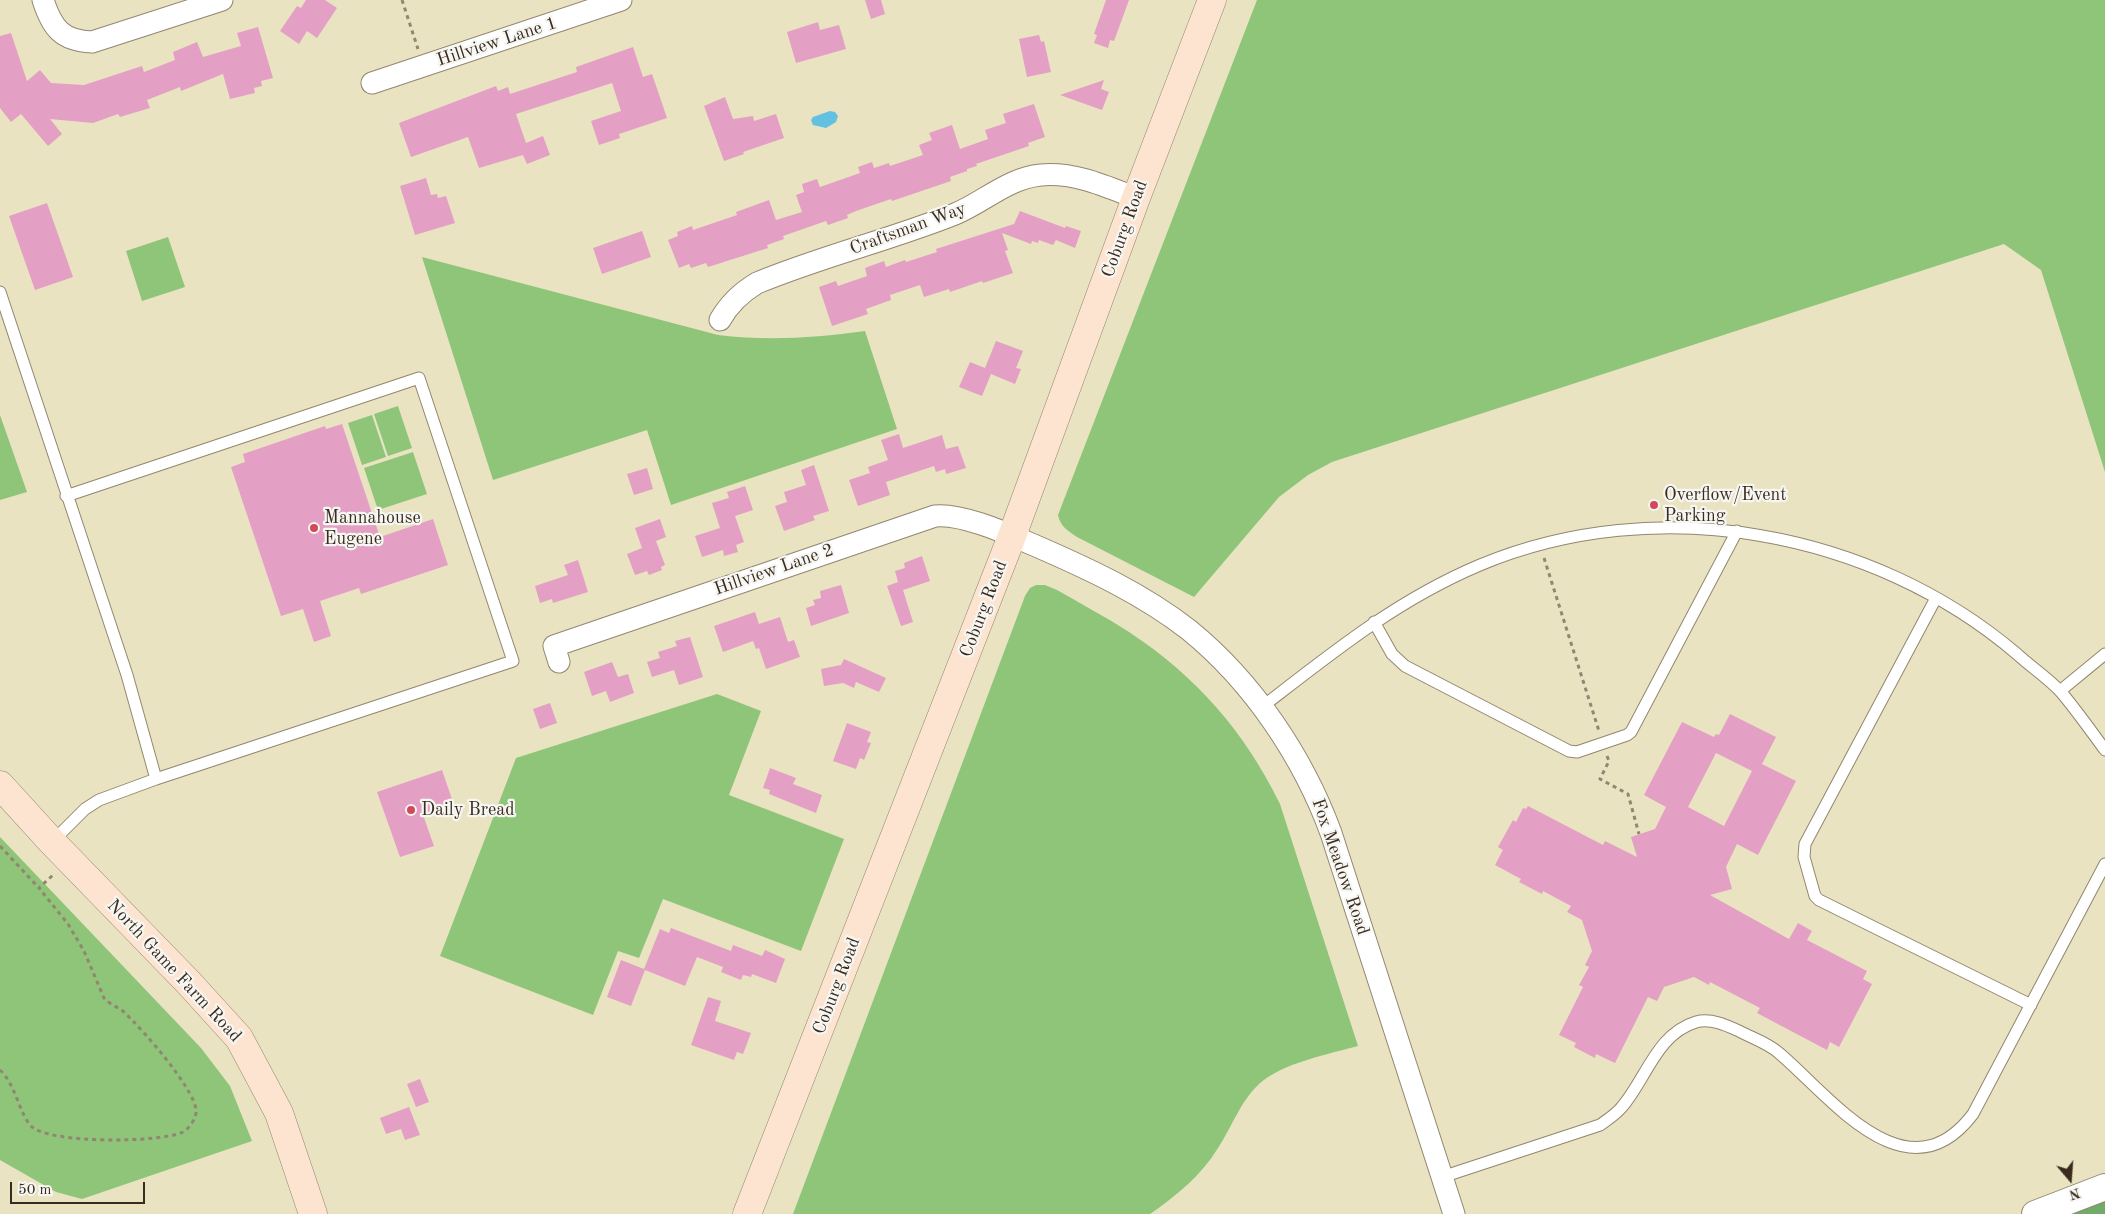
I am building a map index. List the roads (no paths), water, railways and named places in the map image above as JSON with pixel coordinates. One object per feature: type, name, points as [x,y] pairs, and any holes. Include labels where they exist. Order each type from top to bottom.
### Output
[{"type":"main road","name":"Coburg Road","points":[[747,1214],[1012,536],[1136,198],[1212,0]]},
{"type":"main road","name":"North Game Farm Road","points":[[0,784],[61,852],[188,982],[239,1038],[279,1114],[313,1214]]},
{"type":"street","points":[[43,0],[52,24],[61,33],[72,38],[92,42],[222,0]]},
{"type":"street","name":"Hillview Lane 1","points":[[372,83],[621,0]]},
{"type":"street","name":"Craftsman Way","points":[[720,320],[730,305],[741,294],[757,283],[955,214],[999,189],[1025,178],[1052,174],[1075,176],[1136,198]]},
{"type":"street","name":"Hillview Lane 2","points":[[559,662],[554,646],[928,517],[951,515],[1012,536]]},
{"type":"street","name":"Fox Meadow Road","points":[[1012,536],[1100,576],[1160,610],[1189,630],[1210,649],[1262,707],[1303,770],[1324,813],[1454,1214]]},
{"type":"street","points":[[2035,1214],[2105,1187]]},
{"type":"lane","points":[[0,292],[66,496],[127,675],[156,779]]},
{"type":"lane","points":[[61,852],[86,809],[99,800],[156,779],[513,661],[419,378],[66,496]]},
{"type":"lane","points":[[1262,707],[1374,622],[1418,594],[1451,578],[1496,559],[1541,546],[1612,531],[1677,527],[1737,531],[1782,539],[1846,557],[1894,576],[1936,598],[1983,627],[2060,691],[2105,750]]},
{"type":"lane","points":[[1374,622],[1383,640],[1400,662],[1446,689],[1570,751],[1577,752],[1627,736],[1631,732],[1737,531]]},
{"type":"lane","points":[[1936,598],[1805,844],[1803,848],[1804,857],[1815,896],[1819,900],[2031,1005]]},
{"type":"lane","points":[[2060,691],[2105,654]]},
{"type":"lane","points":[[1442,1177],[1600,1125],[1624,1105],[1672,1034],[1704,1020],[1721,1023],[1774,1049],[1848,1116],[1878,1138],[1910,1148],[1933,1144],[1959,1130],[1973,1114],[2105,864]]},
{"type":"water","points":[[830,111],[835,112],[838,116],[836,122],[826,128],[813,125],[811,120],[813,117]]},
{"type":"place","name":"Overflow/Event Parking","points":[[1654,505]]},
{"type":"place","name":"Mannahouse Eugene","points":[[314,528]]},
{"type":"place","name":"Daily Bread","points":[[411,810]]}]
